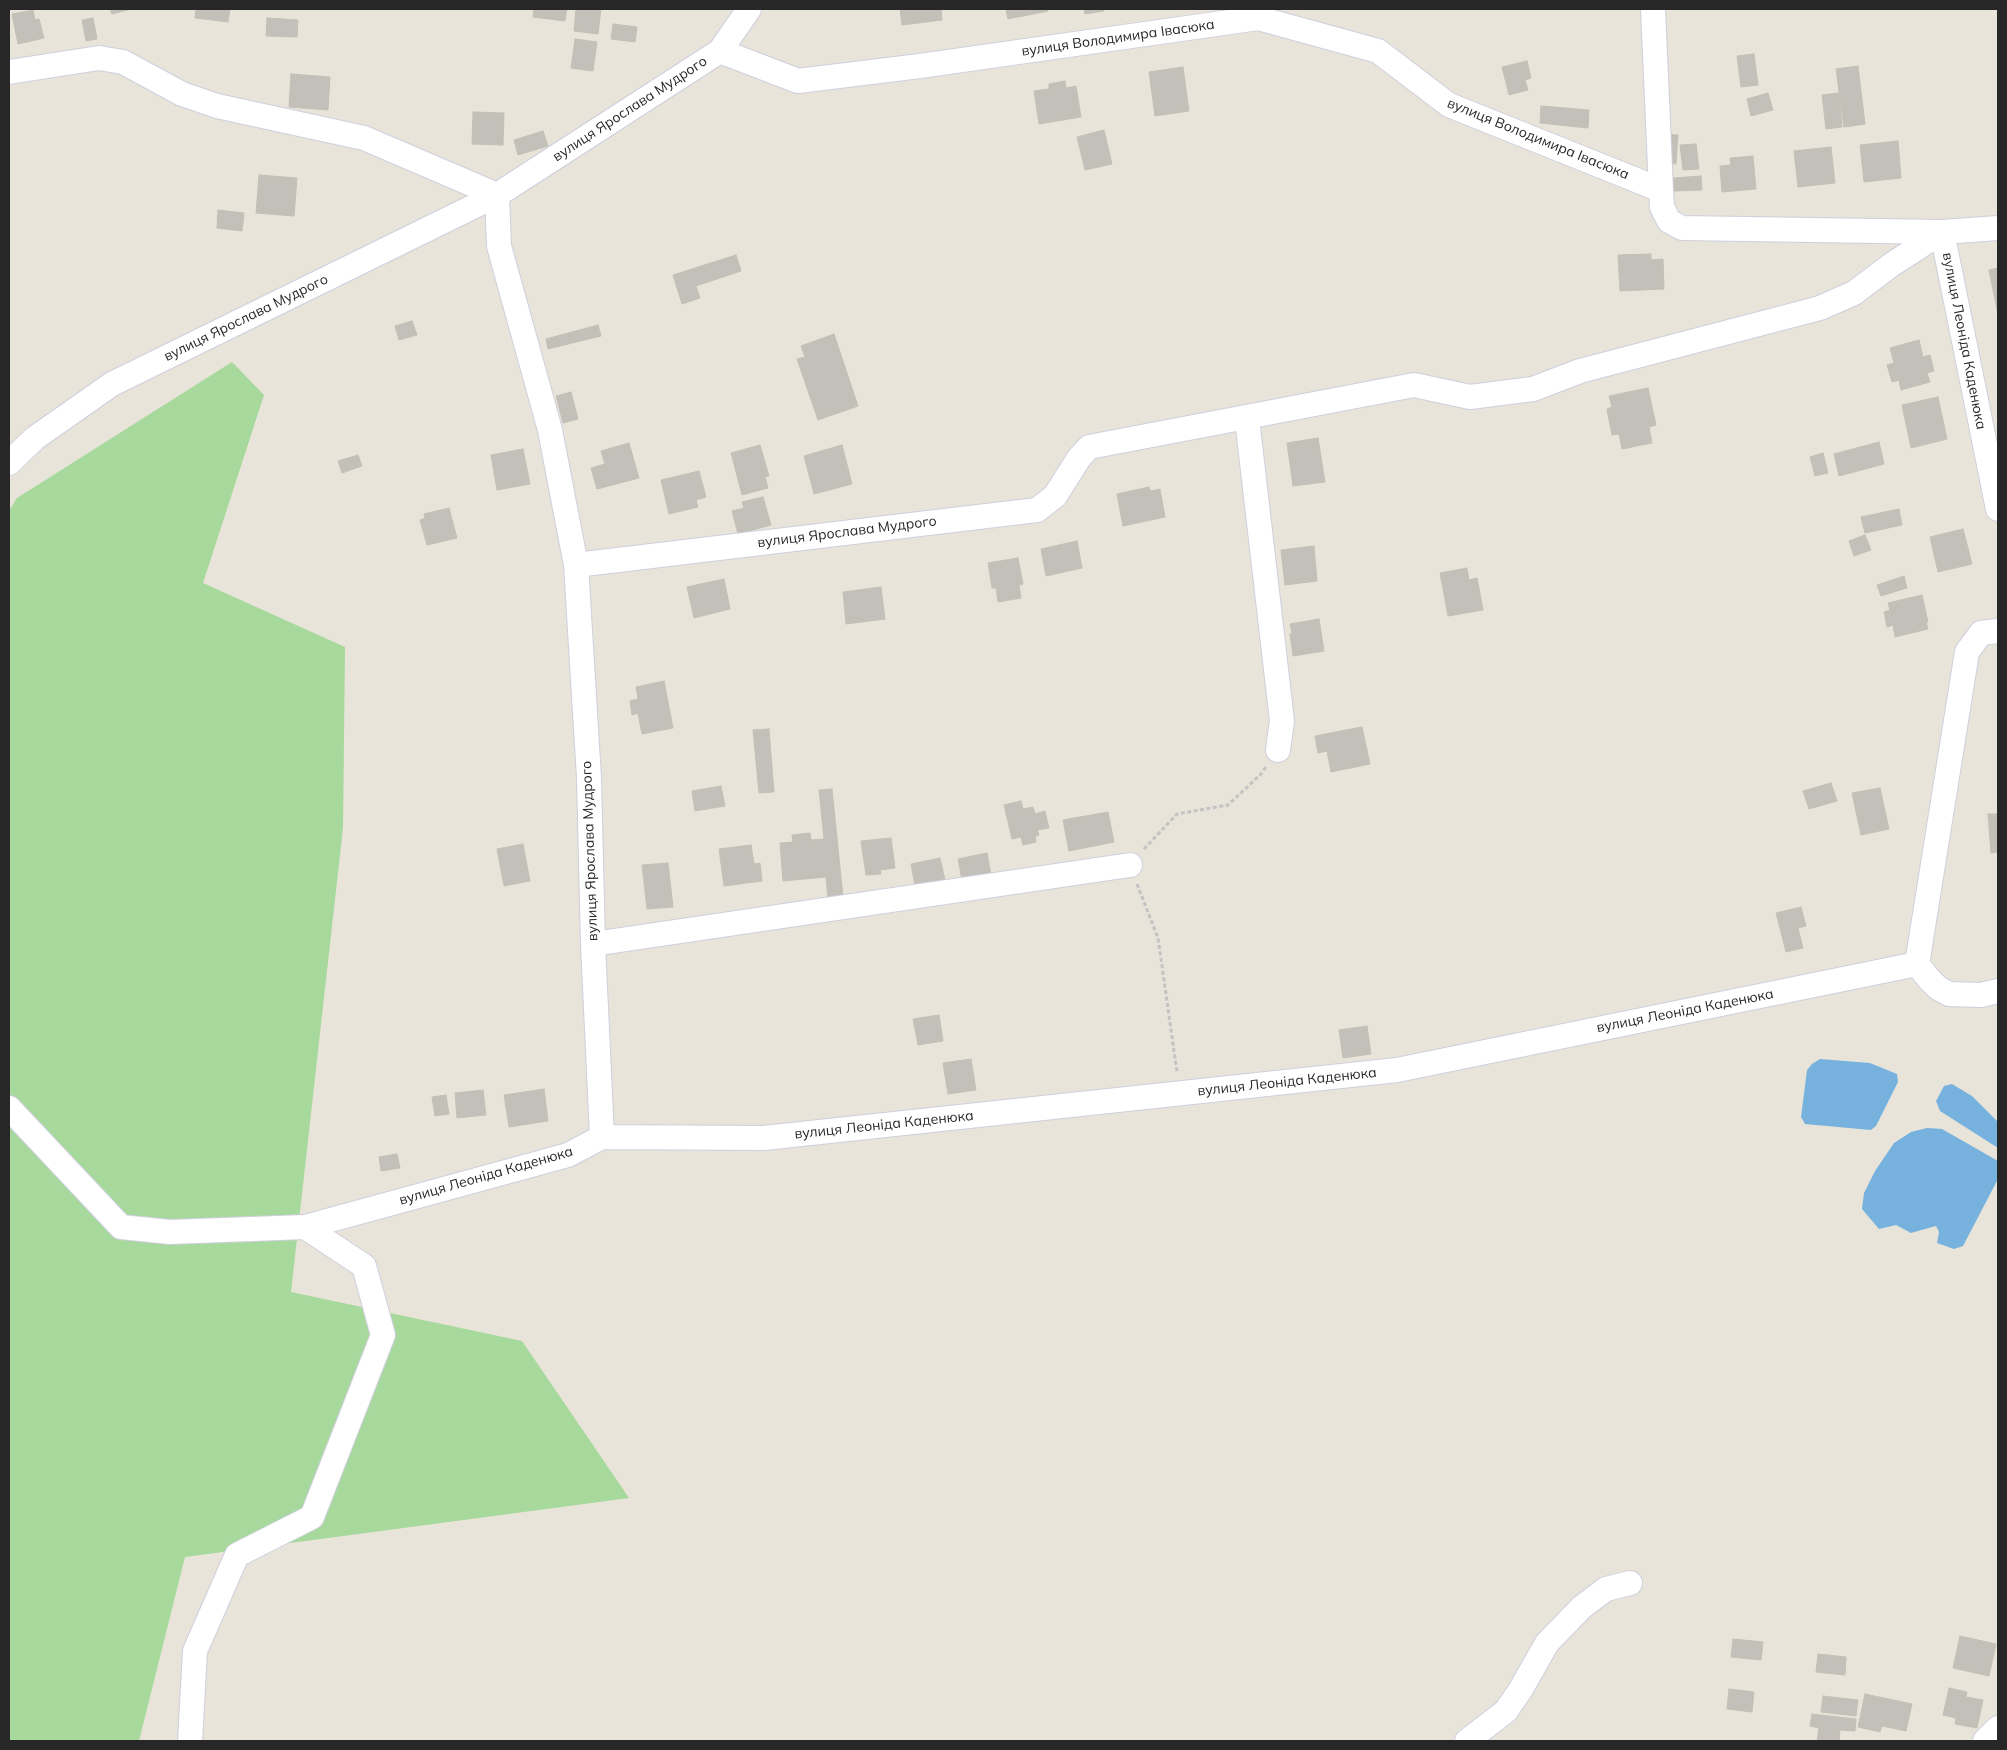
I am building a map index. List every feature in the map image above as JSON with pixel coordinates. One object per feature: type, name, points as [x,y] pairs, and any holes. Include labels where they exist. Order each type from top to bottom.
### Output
[{"type":"street","name":"вулиця Ярослава Мудрого","points":[[9,463],[35,438],[112,384],[497,195],[720,51],[749,9]]},
{"type":"street","points":[[1653,9],[1662,207],[1669,221],[1682,228],[1942,232],[1998,228]]},
{"type":"street","name":"вулиця Володимира Івасюка","points":[[720,51],[798,82],[1258,18],[1378,51],[1449,105],[1661,190]]},
{"type":"street","points":[[9,72],[99,58],[123,62],[182,94],[217,106],[364,138],[497,195]]},
{"type":"street","name":"вулиця Ярослава Мудрого","points":[[497,195],[499,246],[550,430],[576,565],[589,778],[593,944],[602,1137]]},
{"type":"street","points":[[1278,750],[1282,721],[1247,419],[1414,385],[1470,396],[1533,389],[1580,371],[1820,308],[1854,293],[1891,265],[1942,232]]},
{"type":"street","name":"вулиця Леоніда Каденюка","points":[[1942,232],[1998,508]]},
{"type":"street","name":"вулиця Ярослава Мудрого","points":[[576,565],[1037,510],[1055,496],[1079,458],[1090,448],[1247,419]]},
{"type":"street","points":[[1998,632],[1981,632],[1967,652],[1917,964],[1938,988],[1949,994],[1981,995],[1998,991]]},
{"type":"street","points":[[593,944],[1130,865]]},
{"type":"street","name":"вулиця Леоніда Каденюка","points":[[9,1108],[121,1227],[170,1232],[305,1227],[568,1155],[602,1137],[764,1138],[1397,1070],[1917,964]]},
{"type":"street","points":[[190,1741],[195,1651],[236,1555],[312,1517],[383,1336],[364,1266],[305,1227]]},
{"type":"street","points":[[1467,1741],[1506,1711],[1547,1643],[1582,1607],[1606,1589],[1630,1582]]},
{"type":"street","points":[[1985,1741],[1998,1728]]},
{"type":"path","points":[[1180,1094],[1158,938],[1130,865],[1177,814],[1228,805],[1261,774],[1278,750]]},
{"type":"green space","points":[[232,362],[264,395],[203,583],[345,647],[343,828],[291,1292],[522,1341],[629,1498],[185,1557],[139,1741],[9,1741],[9,511],[17,498]]},
{"type":"water","points":[[1820,1059],[1870,1063],[1897,1074],[1898,1082],[1876,1126],[1871,1130],[1805,1124],[1801,1117],[1807,1070]]},
{"type":"water","points":[[1952,1084],[1972,1096],[1998,1122],[1998,1148],[1940,1111],[1936,1101],[1944,1086]]},
{"type":"water","points":[[1927,1128],[1942,1129],[1998,1161],[1998,1179],[1963,1246],[1954,1249],[1937,1243],[1939,1232],[1936,1226],[1911,1233],[1896,1225],[1879,1229],[1862,1209],[1864,1193],[1875,1171],[1894,1143],[1911,1132]]},
{"type":"building","points":[[110,9],[131,9],[112,14]]},
{"type":"building","points":[[196,9],[230,9],[228,22],[195,18]]},
{"type":"building","points":[[534,9],[567,9],[565,21],[533,17]]},
{"type":"building","points":[[576,9],[601,9],[598,34],[574,31]]},
{"type":"building","points":[[900,9],[941,9],[942,20],[902,25]]},
{"type":"building","points":[[1006,9],[1047,9],[1048,11],[1008,19]]},
{"type":"building","points":[[1084,9],[1104,9],[1104,11],[1085,14]]},
{"type":"building","points":[[33,10],[35,20],[39,19],[44,38],[18,44],[12,14]]},
{"type":"building","points":[[93,18],[97,39],[86,41],[82,20]]},
{"type":"building","points":[[267,18],[298,20],[297,37],[266,36]]},
{"type":"building","points":[[613,24],[637,27],[635,42],[611,39]]},
{"type":"building","points":[[575,39],[597,42],[593,71],[571,68]]},
{"type":"building","points":[[1754,54],[1758,85],[1741,87],[1737,56]]},
{"type":"building","points":[[1527,61],[1531,78],[1525,80],[1528,90],[1509,95],[1502,67]]},
{"type":"building","points":[[1858,66],[1865,124],[1844,127],[1836,69]]},
{"type":"building","points":[[1183,67],[1189,111],[1155,116],[1149,72]]},
{"type":"building","points":[[291,74],[330,77],[328,110],[289,107]]},
{"type":"building","points":[[1065,81],[1066,88],[1076,86],[1081,117],[1039,124],[1034,91],[1049,89],[1049,84]]},
{"type":"building","points":[[1768,93],[1773,110],[1751,116],[1747,99]]},
{"type":"building","points":[[1839,93],[1842,127],[1826,129],[1822,95]]},
{"type":"building","points":[[1541,106],[1589,110],[1588,128],[1540,123]]},
{"type":"building","points":[[473,112],[504,113],[503,145],[472,144]]},
{"type":"building","points":[[1104,130],[1112,164],[1085,170],[1077,137]]},
{"type":"building","points":[[543,131],[548,146],[518,155],[514,140]]},
{"type":"building","points":[[1666,134],[1678,135],[1676,164],[1664,163]]},
{"type":"building","points":[[1898,141],[1901,178],[1864,182],[1860,145]]},
{"type":"building","points":[[1696,144],[1699,169],[1683,170],[1680,145]]},
{"type":"building","points":[[1831,147],[1835,183],[1798,187],[1794,151]]},
{"type":"building","points":[[1753,156],[1756,189],[1722,192],[1720,166],[1731,165],[1730,158]]},
{"type":"building","points":[[259,175],[297,178],[294,216],[256,213]]},
{"type":"building","points":[[1701,176],[1702,190],[1674,191],[1673,178]]},
{"type":"building","points":[[218,210],[244,213],[242,231],[217,228]]},
{"type":"building","points":[[1651,254],[1651,260],[1663,259],[1664,289],[1620,291],[1618,255]]},
{"type":"building","points":[[736,255],[741,271],[696,286],[700,298],[682,304],[673,275]]},
{"type":"building","points":[[1998,268],[1998,310],[1997,310],[1989,270]]},
{"type":"building","points":[[412,321],[417,335],[399,340],[395,326]]},
{"type":"building","points":[[598,325],[601,336],[548,349],[546,339]]},
{"type":"building","points":[[834,334],[858,406],[818,420],[797,359],[805,357],[801,346]]},
{"type":"building","points":[[1919,340],[1923,357],[1930,355],[1934,371],[1927,373],[1930,382],[1901,390],[1899,380],[1892,382],[1887,365],[1894,363],[1890,348]]},
{"type":"building","points":[[1648,388],[1656,425],[1649,427],[1652,443],[1622,449],[1619,434],[1612,435],[1607,409],[1612,407],[1609,396]]},
{"type":"building","points":[[571,392],[578,419],[563,423],[556,396]]},
{"type":"building","points":[[1938,397],[1947,439],[1911,448],[1902,405]]},
{"type":"building","points":[[1318,438],[1325,482],[1293,486],[1287,443]]},
{"type":"building","points":[[1879,442],[1884,464],[1839,476],[1834,454]]},
{"type":"building","points":[[629,443],[639,478],[597,489],[591,468],[605,464],[601,451]]},
{"type":"building","points":[[760,445],[769,476],[765,477],[768,488],[742,495],[731,453]]},
{"type":"building","points":[[842,445],[852,484],[814,494],[804,456]]},
{"type":"building","points":[[523,449],[530,484],[497,490],[491,455]]},
{"type":"building","points":[[1823,453],[1828,473],[1815,476],[1810,457]]},
{"type":"building","points":[[358,455],[362,466],[342,473],[338,461]]},
{"type":"building","points":[[699,471],[706,497],[696,500],[698,507],[669,514],[661,480]]},
{"type":"building","points":[[1149,487],[1150,491],[1160,489],[1165,517],[1123,526],[1117,494]]},
{"type":"building","points":[[763,497],[771,525],[738,534],[732,511],[744,508],[742,502]]},
{"type":"building","points":[[449,508],[457,538],[427,545],[420,520],[425,518],[424,514]]},
{"type":"building","points":[[1899,509],[1902,525],[1865,533],[1861,517]]},
{"type":"building","points":[[1963,529],[1972,564],[1938,572],[1930,537]]},
{"type":"building","points":[[1865,535],[1871,550],[1854,556],[1849,541]]},
{"type":"building","points":[[1077,541],[1082,568],[1046,576],[1041,549]]},
{"type":"building","points":[[1314,546],[1317,581],[1285,585],[1281,550]]},
{"type":"building","points":[[1018,558],[1023,584],[1019,585],[1021,598],[998,602],[996,588],[992,588],[988,563]]},
{"type":"building","points":[[1467,568],[1469,580],[1477,578],[1483,610],[1448,616],[1440,573]]},
{"type":"building","points":[[1904,576],[1907,588],[1881,596],[1877,585]]},
{"type":"building","points":[[724,579],[730,609],[694,618],[687,587]]},
{"type":"building","points":[[881,587],[885,619],[846,624],[843,592]]},
{"type":"building","points":[[1922,595],[1928,629],[1895,637],[1893,625],[1887,627],[1884,612],[1890,610],[1888,603]]},
{"type":"building","points":[[1319,619],[1324,651],[1293,656],[1290,624]]},
{"type":"building","points":[[664,681],[673,728],[642,734],[638,713],[632,715],[630,701],[638,699],[636,687]]},
{"type":"building","points":[[1362,727],[1370,764],[1331,772],[1327,751],[1318,753],[1315,736]]},
{"type":"building","points":[[769,729],[774,792],[759,793],[753,730]]},
{"type":"building","points":[[1831,783],[1837,801],[1809,809],[1803,791]]},
{"type":"building","points":[[721,786],[725,806],[695,811],[692,791]]},
{"type":"building","points":[[1880,788],[1889,829],[1861,835],[1852,793]]},
{"type":"building","points":[[832,789],[843,897],[828,899],[826,877],[783,881],[780,843],[793,842],[792,835],[810,833],[811,840],[824,839],[819,790]]},
{"type":"building","points":[[1021,801],[1023,809],[1033,807],[1035,814],[1045,811],[1049,828],[1037,830],[1039,835],[1035,836],[1036,842],[1023,845],[1021,837],[1012,839],[1004,805]]},
{"type":"building","points":[[1108,812],[1114,842],[1069,851],[1063,820]]},
{"type":"building","points":[[1988,814],[1998,814],[1998,852],[1991,853]]},
{"type":"building","points":[[891,838],[895,868],[880,870],[881,874],[866,875],[861,841]]},
{"type":"building","points":[[523,844],[530,881],[504,886],[497,849]]},
{"type":"building","points":[[751,845],[754,864],[760,863],[762,881],[724,886],[719,849]]},
{"type":"building","points":[[987,853],[991,875],[962,880],[958,859]]},
{"type":"building","points":[[940,858],[945,880],[915,886],[911,864]]},
{"type":"building","points":[[668,863],[673,907],[647,909],[642,865]]},
{"type":"building","points":[[1801,907],[1806,926],[1798,928],[1803,948],[1786,952],[1776,913]]},
{"type":"building","points":[[939,1015],[943,1041],[918,1045],[913,1019]]},
{"type":"building","points":[[1367,1026],[1371,1054],[1343,1058],[1339,1030]]},
{"type":"building","points":[[971,1059],[976,1090],[948,1094],[943,1063]]},
{"type":"building","points":[[544,1089],[548,1121],[509,1127],[504,1095]]},
{"type":"building","points":[[483,1090],[486,1115],[457,1118],[455,1093]]},
{"type":"building","points":[[446,1095],[449,1114],[435,1116],[432,1097]]},
{"type":"building","points":[[397,1154],[400,1168],[381,1171],[379,1157]]},
{"type":"building","points":[[1960,1636],[1996,1644],[1989,1676],[1953,1668]]},
{"type":"building","points":[[1733,1639],[1763,1642],[1761,1660],[1731,1657]]},
{"type":"building","points":[[1818,1654],[1846,1657],[1845,1675],[1816,1672]]},
{"type":"building","points":[[1949,1688],[1967,1692],[1966,1697],[1983,1700],[1977,1728],[1955,1724],[1956,1718],[1943,1715]]},
{"type":"building","points":[[1729,1689],[1754,1692],[1752,1712],[1727,1709]]},
{"type":"building","points":[[1865,1694],[1912,1704],[1906,1731],[1882,1726],[1880,1732],[1858,1727]]},
{"type":"building","points":[[1823,1696],[1858,1700],[1856,1716],[1821,1712]]},
{"type":"building","points":[[1812,1714],[1856,1719],[1855,1731],[1840,1730],[1839,1741],[1817,1741],[1819,1728],[1810,1726]]}]
